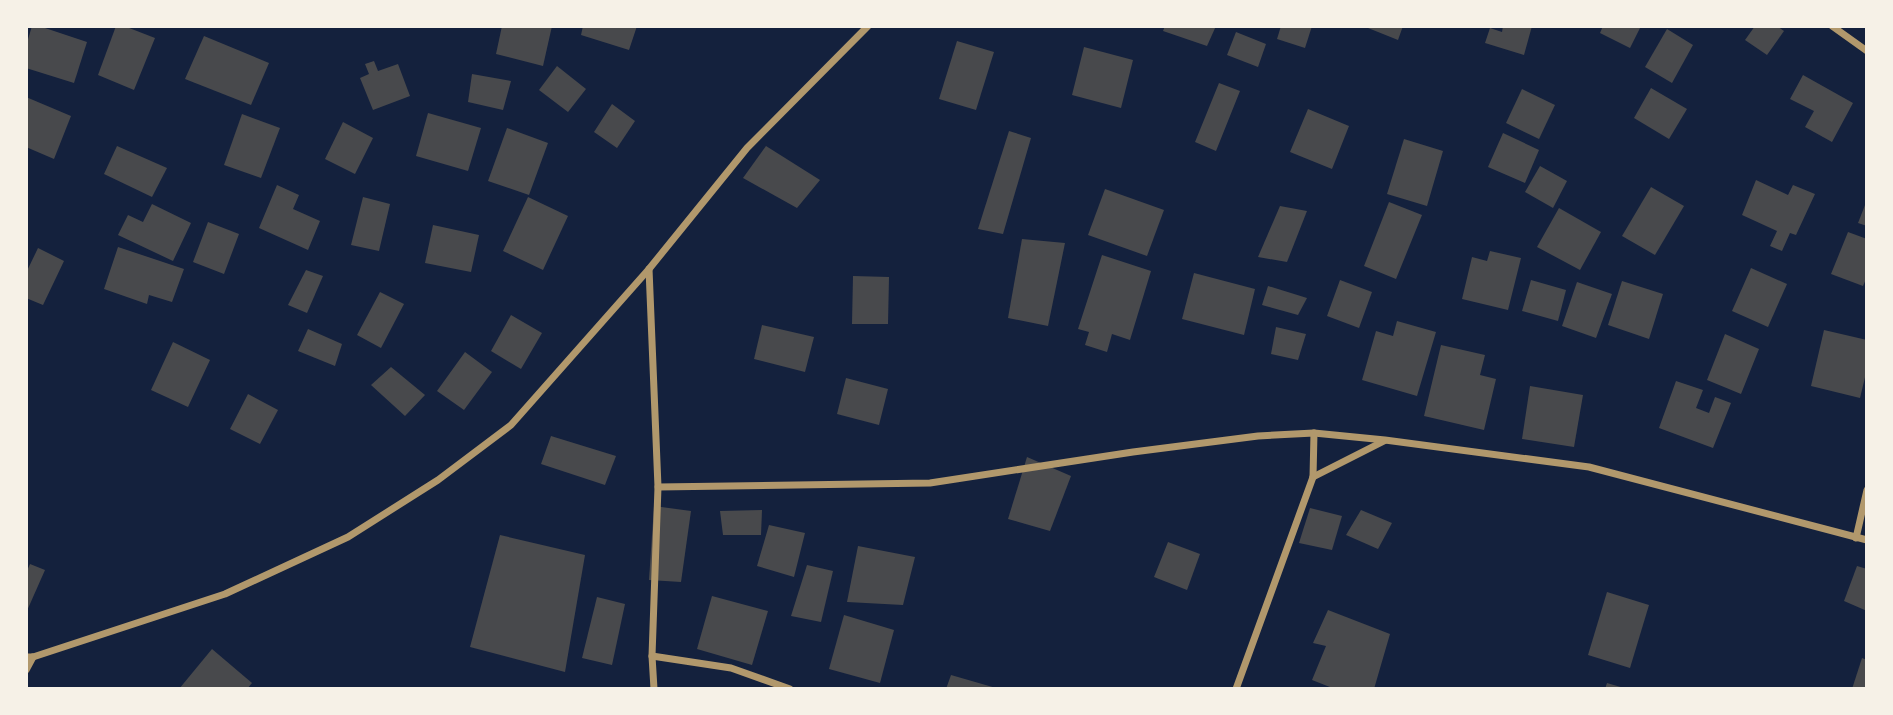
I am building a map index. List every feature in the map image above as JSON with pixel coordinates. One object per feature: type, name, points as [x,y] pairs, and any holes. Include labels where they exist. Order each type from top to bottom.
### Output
[{"type":"street","points":[[26,670],[30,657],[226,594],[348,537],[439,480],[511,425],[649,269],[747,148],[868,26]]},
{"type":"street","points":[[1832,26],[1867,51]]},
{"type":"street","points":[[649,269],[658,487],[652,656],[654,689]]},
{"type":"street","points":[[658,487],[930,483],[1133,452],[1258,436],[1314,433],[1589,467],[1867,540]]},
{"type":"street","points":[[1236,689],[1313,477],[1314,433]]},
{"type":"street","points":[[1313,477],[1385,440]]},
{"type":"street","points":[[1856,538],[1867,490]]},
{"type":"street","points":[[652,656],[731,668],[790,689]]},
{"type":"building","points":[[32,26],[87,42],[74,83],[26,68],[26,46]]},
{"type":"building","points":[[116,26],[124,26],[155,38],[134,90],[98,75]]},
{"type":"building","points":[[502,26],[552,26],[543,66],[496,54]]},
{"type":"building","points":[[583,26],[637,26],[629,50],[581,35]]},
{"type":"building","points":[[1165,26],[1216,26],[1207,46],[1163,31]]},
{"type":"building","points":[[1281,26],[1312,26],[1305,48],[1277,39]]},
{"type":"building","points":[[1363,26],[1403,26],[1398,40]]},
{"type":"building","points":[[1503,26],[1532,26],[1524,55],[1485,43],[1490,28],[1502,32]]},
{"type":"building","points":[[1603,26],[1641,26],[1630,48],[1600,33]]},
{"type":"building","points":[[1755,26],[1777,26],[1784,31],[1767,55],[1745,40]]},
{"type":"building","points":[[1667,29],[1693,45],[1672,83],[1645,67]]},
{"type":"building","points":[[1236,32],[1266,44],[1258,67],[1227,55]]},
{"type":"building","points":[[204,36],[269,63],[251,105],[185,79]]},
{"type":"building","points":[[957,41],[994,52],[976,110],[939,99]]},
{"type":"building","points":[[1084,47],[1133,60],[1121,108],[1072,95]]},
{"type":"building","points":[[374,61],[378,71],[398,64],[410,96],[373,110],[360,78],[369,74],[365,64]]},
{"type":"building","points":[[557,66],[586,89],[568,112],[539,90]]},
{"type":"building","points":[[472,74],[511,81],[503,110],[468,102]]},
{"type":"building","points":[[1803,75],[1853,103],[1832,142],[1805,127],[1814,111],[1790,99]]},
{"type":"building","points":[[1219,83],[1240,91],[1216,151],[1195,142]]},
{"type":"building","points":[[1651,88],[1687,109],[1669,139],[1634,118]]},
{"type":"building","points":[[1522,89],[1555,105],[1539,139],[1506,123]]},
{"type":"building","points":[[26,97],[71,116],[54,159],[26,147]]},
{"type":"building","points":[[612,104],[635,121],[617,148],[594,132]]},
{"type":"building","points":[[1308,109],[1349,126],[1332,169],[1290,152]]},
{"type":"building","points":[[428,113],[481,128],[468,171],[416,156]]},
{"type":"building","points":[[242,114],[280,128],[261,178],[224,165]]},
{"type":"building","points":[[343,122],[373,138],[355,174],[325,159]]},
{"type":"building","points":[[507,128],[548,143],[529,195],[488,181]]},
{"type":"building","points":[[1009,131],[1031,138],[1003,234],[978,229]]},
{"type":"building","points":[[1503,133],[1539,150],[1525,183],[1488,167]]},
{"type":"building","points":[[1404,139],[1443,151],[1427,206],[1387,194]]},
{"type":"building","points":[[117,146],[167,168],[152,197],[104,174]]},
{"type":"building","points":[[766,146],[820,180],[797,208],[743,178]]},
{"type":"building","points":[[1540,166],[1567,181],[1553,208],[1525,192]]},
{"type":"building","points":[[1756,180],[1788,195],[1793,185],[1815,194],[1796,235],[1790,233],[1782,251],[1770,246],[1777,231],[1742,215]]},
{"type":"building","points":[[277,185],[299,195],[293,209],[320,221],[308,250],[259,228]]},
{"type":"building","points":[[1651,187],[1684,206],[1655,255],[1622,236]]},
{"type":"building","points":[[1105,189],[1164,210],[1147,256],[1088,235]]},
{"type":"building","points":[[363,197],[390,204],[379,251],[351,245]]},
{"type":"building","points":[[528,197],[568,216],[543,270],[503,251]]},
{"type":"building","points":[[1867,200],[1867,226],[1858,223]]},
{"type":"building","points":[[1389,202],[1422,215],[1396,279],[1364,266]]},
{"type":"building","points":[[152,204],[191,223],[173,261],[118,235],[128,215],[143,222]]},
{"type":"building","points":[[1280,206],[1307,211],[1287,262],[1258,257]]},
{"type":"building","points":[[1559,208],[1601,232],[1580,270],[1537,247]]},
{"type":"building","points":[[208,222],[239,234],[224,274],[193,262]]},
{"type":"building","points":[[433,225],[479,235],[471,272],[425,263]]},
{"type":"building","points":[[1848,232],[1867,239],[1867,277],[1863,286],[1831,274]]},
{"type":"building","points":[[1022,239],[1065,243],[1048,326],[1008,318]]},
{"type":"building","points":[[118,247],[184,269],[172,302],[149,295],[147,304],[104,289]]},
{"type":"building","points":[[38,248],[64,261],[43,305],[26,298],[26,273]]},
{"type":"building","points":[[1490,251],[1521,258],[1508,310],[1462,299],[1472,257],[1487,261]]},
{"type":"building","points":[[1102,255],[1151,271],[1130,340],[1112,334],[1107,352],[1085,345],[1089,332],[1078,329]]},
{"type":"building","points":[[1751,268],[1787,284],[1768,327],[1732,311]]},
{"type":"building","points":[[306,270],[323,276],[307,313],[288,305]]},
{"type":"building","points":[[1194,273],[1255,289],[1244,335],[1182,319]]},
{"type":"building","points":[[853,276],[889,277],[888,324],[852,324]]},
{"type":"building","points":[[1340,280],[1372,292],[1359,328],[1327,316]]},
{"type":"building","points":[[1531,280],[1566,290],[1558,321],[1522,311]]},
{"type":"building","points":[[1622,281],[1663,294],[1649,339],[1608,325]]},
{"type":"building","points":[[1577,282],[1612,294],[1596,338],[1562,326]]},
{"type":"building","points":[[1268,286],[1307,298],[1298,315],[1262,305]]},
{"type":"building","points":[[380,292],[404,304],[381,348],[357,335]]},
{"type":"building","points":[[511,315],[542,333],[521,369],[491,351]]},
{"type":"building","points":[[1397,321],[1436,332],[1417,396],[1362,380],[1376,331],[1393,336]]},
{"type":"building","points":[[762,325],[814,337],[805,372],[754,359]]},
{"type":"building","points":[[1276,327],[1306,334],[1298,360],[1271,354]]},
{"type":"building","points":[[308,329],[342,344],[335,366],[298,351]]},
{"type":"building","points":[[1824,330],[1867,340],[1867,369],[1860,398],[1811,386]]},
{"type":"building","points":[[1725,334],[1759,349],[1741,394],[1707,380]]},
{"type":"building","points":[[173,342],[210,360],[188,407],[151,390]]},
{"type":"building","points":[[1441,345],[1485,355],[1480,375],[1496,379],[1484,430],[1424,416]]},
{"type":"building","points":[[465,352],[492,372],[464,410],[437,391]]},
{"type":"building","points":[[391,367],[425,395],[405,416],[371,385]]},
{"type":"building","points":[[846,378],[888,389],[879,425],[837,414]]},
{"type":"building","points":[[1676,381],[1703,390],[1696,408],[1709,413],[1715,397],[1731,403],[1713,448],[1659,428]]},
{"type":"building","points":[[1530,386],[1583,395],[1574,447],[1522,439]]},
{"type":"building","points":[[248,394],[278,410],[260,444],[230,429]]},
{"type":"building","points":[[551,436],[616,456],[605,485],[541,464]]},
{"type":"building","points":[[1027,457],[1071,476],[1050,531],[1008,519]]},
{"type":"building","points":[[654,506],[691,511],[681,582],[649,580]]},
{"type":"building","points":[[1310,508],[1342,516],[1332,550],[1299,543]]},
{"type":"building","points":[[762,510],[761,535],[723,535],[720,511]]},
{"type":"building","points":[[1361,510],[1392,523],[1378,549],[1346,535]]},
{"type":"building","points":[[769,525],[805,533],[794,577],[757,566]]},
{"type":"building","points":[[500,535],[585,555],[565,672],[470,647]]},
{"type":"building","points":[[1168,542],[1200,554],[1187,590],[1154,577]]},
{"type":"building","points":[[858,546],[915,557],[903,605],[847,602]]},
{"type":"building","points":[[30,564],[45,570],[26,613],[26,573]]},
{"type":"building","points":[[807,565],[833,571],[821,622],[791,616]]},
{"type":"building","points":[[1857,566],[1867,569],[1867,611],[1844,601]]},
{"type":"building","points":[[1607,592],[1649,605],[1630,668],[1588,655]]},
{"type":"building","points":[[712,596],[768,611],[752,665],[697,649]]},
{"type":"building","points":[[597,597],[625,604],[612,665],[582,658]]},
{"type":"building","points":[[1328,610],[1390,634],[1374,689],[1335,689],[1312,680],[1326,646],[1313,643]]},
{"type":"building","points":[[844,615],[894,630],[880,683],[829,669]]},
{"type":"building","points":[[212,649],[252,683],[247,689],[179,689]]},
{"type":"building","points":[[1862,658],[1867,660],[1867,689],[1852,689]]},
{"type":"building","points":[[951,675],[996,688],[946,689]]},
{"type":"building","points":[[1607,683],[1624,688],[1624,689],[1605,689]]}]
